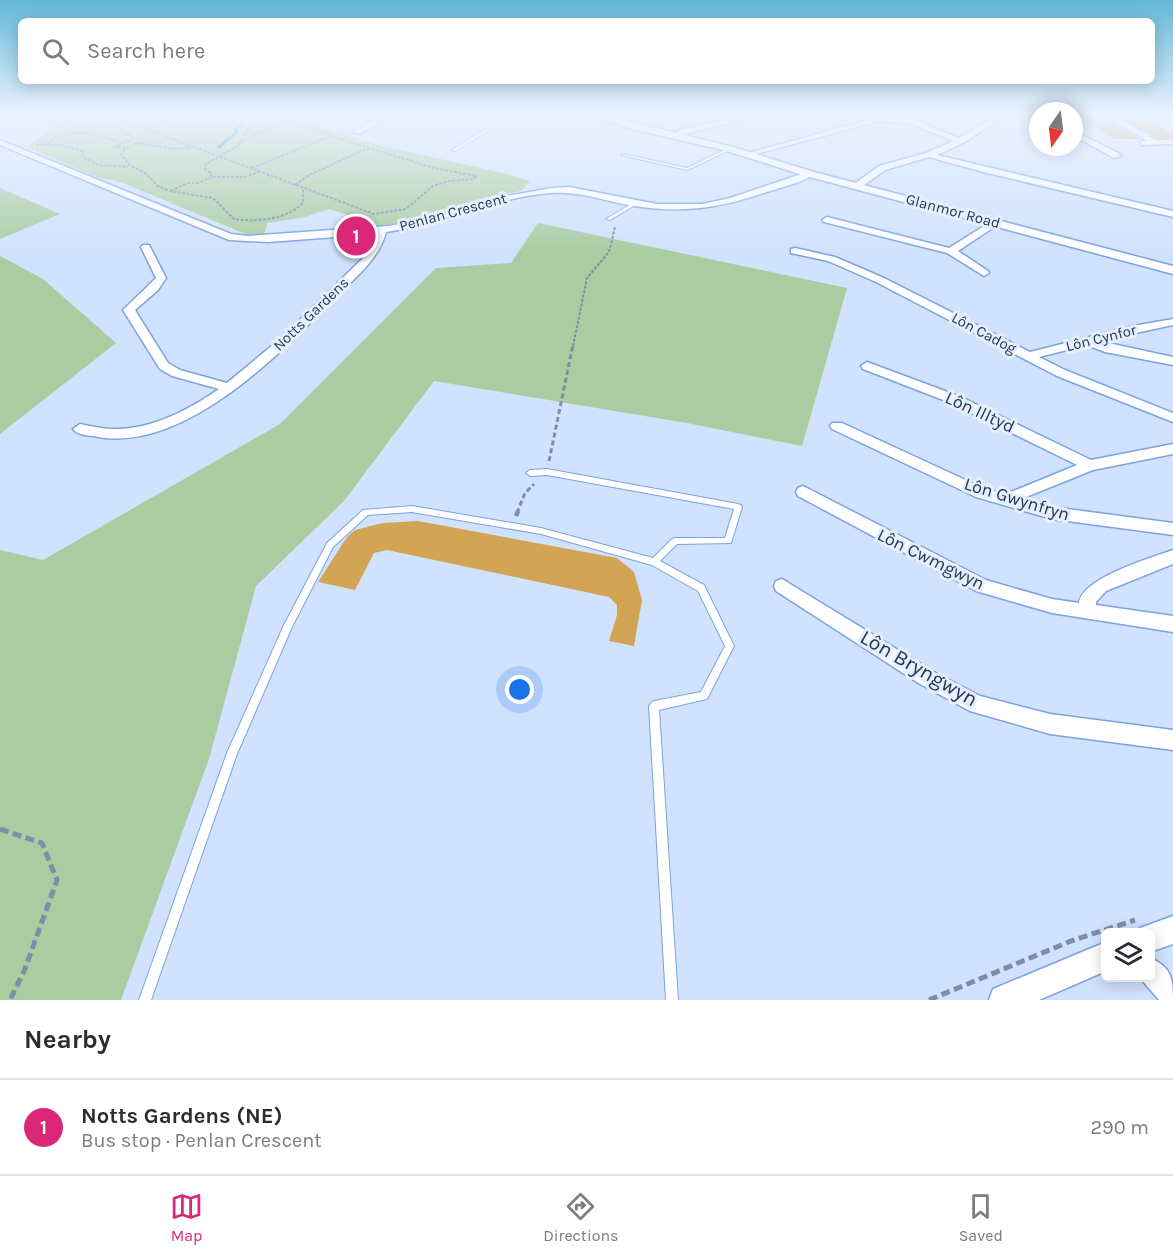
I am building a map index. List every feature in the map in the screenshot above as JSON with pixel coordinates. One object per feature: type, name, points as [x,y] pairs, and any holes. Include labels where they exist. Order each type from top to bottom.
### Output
[{"type":"street","name":"Penlan Crescent","points":[[48,162],[230,237],[256,240],[382,231],[435,219],[511,196],[553,190],[687,208],[714,205],[810,174]]},
{"type":"street","name":"Glanmor Road","points":[[772,162],[810,174],[1173,270]]},
{"type":"street","points":[[857,186],[882,168],[905,162]]},
{"type":"street","points":[[953,162],[1173,213]]},
{"type":"street","points":[[827,220],[951,251],[984,273]]},
{"type":"street","points":[[951,251],[995,223]]},
{"type":"street","name":"Notts Gardens","points":[[80,429],[115,434],[142,430],[193,413],[230,388],[258,365],[367,260],[378,246],[382,231]]},
{"type":"street","points":[[146,247],[161,278],[159,284],[133,304],[129,310],[164,366],[176,374],[230,388]]},
{"type":"street","name":"Lôn Cadog","points":[[795,251],[831,258],[1099,389],[1173,418]]},
{"type":"street","name":"Lôn Cynfor","points":[[1029,356],[1133,329],[1173,322]]},
{"type":"street","points":[[1088,341],[1105,348],[1173,361]]},
{"type":"street","name":"Lôn Illtyd","points":[[867,366],[956,400],[1090,465]]},
{"type":"street","name":"Lôn Gwynfryn","points":[[837,426],[981,493],[1052,513],[1173,529]]},
{"type":"street","points":[[1010,501],[1012,496],[1090,465],[1173,449]]},
{"type":"street","name":"Lôn Cwmgwyn","points":[[803,492],[982,586],[1052,606],[1173,624]]},
{"type":"street","points":[[1089,612],[1087,600],[1100,586],[1173,557]]},
{"type":"street","name":"Lôn Bryngwyn","points":[[782,586],[927,678],[977,704],[1050,724],[1173,741]]},
{"type":"street","points":[[1155,929],[1173,930]]},
{"type":"street","points":[[1004,1000],[1101,958]]},
{"type":"street","points":[[1155,976],[1173,996]]},
{"type":"lane","points":[[653,162],[687,169],[703,162]]},
{"type":"lane","points":[[608,219],[638,202]]},
{"type":"lane","points":[[530,473],[547,472],[738,507],[728,541],[675,541],[654,562]]},
{"type":"lane","points":[[145,1000],[232,753],[288,625],[330,545],[366,512],[412,509],[541,531],[654,562],[701,588],[730,646],[704,696],[654,706],[672,1000]]},
{"type":"path","points":[[90,162],[104,166],[129,167],[148,174],[156,186],[171,191],[206,196],[220,202],[227,215],[245,220],[267,218],[299,208],[304,201],[303,188]]},
{"type":"path","points":[[125,162],[129,167]]},
{"type":"path","points":[[209,162],[205,169],[211,173],[211,177]]},
{"type":"path","points":[[232,162],[374,214],[406,209],[433,186],[474,179],[476,176],[414,162]]},
{"type":"path","points":[[251,169],[269,162]]},
{"type":"path","points":[[295,185],[309,175],[337,162]]},
{"type":"path","points":[[171,191],[187,183],[198,183],[211,177],[245,177],[260,172]]},
{"type":"path","points":[[513,526],[525,493],[547,472],[587,278],[609,252],[621,212]]},
{"type":"path","points":[[0,829],[42,843],[57,880],[25,969],[10,1000]]},
{"type":"path","points":[[929,1000],[1071,941],[1101,936]]},
{"type":"green space","points":[[61,162],[453,162],[530,181],[521,191],[475,200],[398,223],[374,227],[373,223],[329,209],[305,217],[267,223],[264,235],[250,236],[123,183],[94,176]]},
{"type":"green space","points":[[0,188],[60,214],[0,239]]},
{"type":"green space","points":[[538,223],[847,288],[802,446],[687,423],[434,381],[344,501],[256,586],[209,759],[121,1000],[0,1000],[0,550],[43,560],[280,424],[436,268],[511,263]]},
{"type":"green space","points":[[0,256],[43,279],[116,343],[0,434]]},
{"type":"building","points":[[418,521],[617,558],[634,572],[642,600],[634,646],[609,641],[617,615],[617,605],[609,597],[387,550],[374,553],[355,590],[318,582],[347,537],[355,530],[383,523]]},
{"type":"place","name":"Notts Gardens (NE)","points":[[356,236]]}]
